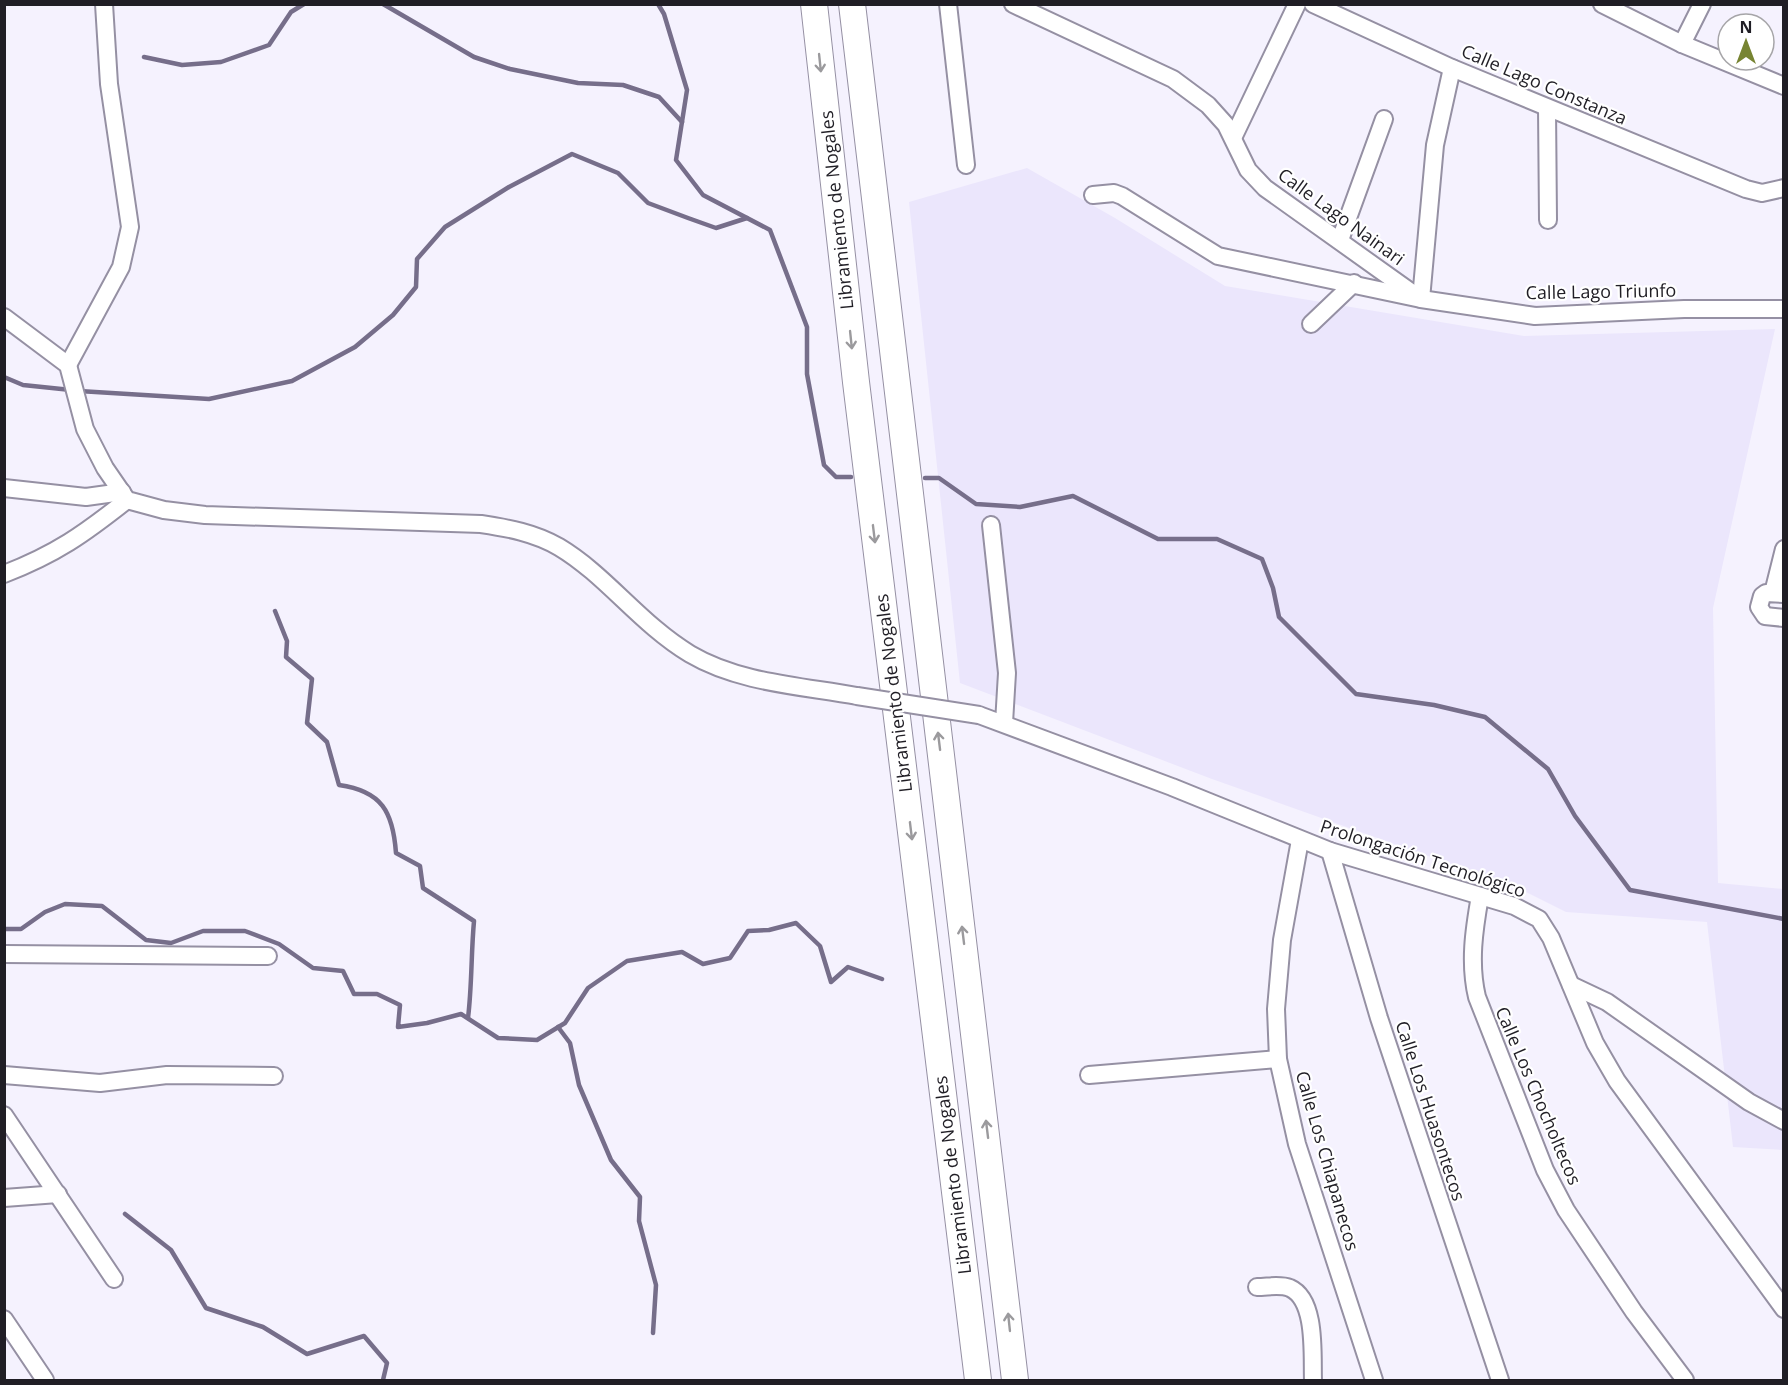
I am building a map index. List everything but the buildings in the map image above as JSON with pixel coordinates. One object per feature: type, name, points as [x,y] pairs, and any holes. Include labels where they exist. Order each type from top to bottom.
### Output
[{"type":"highway","name":"Libramiento de Nogales","points":[[814,4],[856,382],[978,1380]]},
{"type":"highway","points":[[852,4],[1015,1380]]},
{"type":"street","points":[[68,365],[121,267],[130,226],[109,84],[104,4]]},
{"type":"street","points":[[948,4],[966,165]]},
{"type":"street","name":"Calle Lago Nainari","points":[[1014,4],[1173,79],[1208,105],[1233,138],[1248,170],[1265,188],[1421,299]]},
{"type":"street","points":[[1233,138],[1298,4]]},
{"type":"street","name":"Calle Lago Constanza","points":[[1313,4],[1452,68],[1547,108],[1762,193],[1784,188]]},
{"type":"street","points":[[1602,4],[1682,44],[1784,86]]},
{"type":"street","points":[[1682,44],[1702,4]]},
{"type":"street","points":[[1421,299],[1435,146],[1452,68]]},
{"type":"street","points":[[1547,108],[1548,220]]},
{"type":"street","points":[[1340,240],[1383,119]]},
{"type":"street","name":"Calle Lago Triunfo","points":[[1093,195],[1113,193],[1122,196],[1218,256],[1245,264],[1354,283],[1421,299],[1535,316],[1684,309],[1784,309]]},
{"type":"street","points":[[1311,324],[1354,283]]},
{"type":"street","points":[[4,317],[68,365],[85,429],[105,468],[125,496]]},
{"type":"street","points":[[4,488],[86,497],[125,496]]},
{"type":"street","points":[[4,574],[45,558],[82,536],[125,496]]},
{"type":"street","name":"Prolongación Tecnológico","points":[[125,496],[164,510],[205,515],[481,524],[524,531],[560,547],[663,638],[717,668],[759,679],[979,715],[1172,787],[1299,840],[1514,906],[1539,919],[1551,938],[1595,1043],[1617,1080],[1784,1308]]},
{"type":"street","points":[[991,525],[1007,673],[1004,723]]},
{"type":"street","points":[[1784,549],[1778,594],[1762,596],[1760,611],[1765,616],[1784,618]]},
{"type":"street","name":"Calle Los Chiapanecos","points":[[1299,840],[1282,940],[1276,1009],[1278,1059],[1298,1144],[1374,1380]]},
{"type":"street","name":"Calle Los Huasontecos","points":[[1330,851],[1379,1018],[1500,1380]]},
{"type":"street","name":"Calle Los Chocholtecos","points":[[1480,896],[1472,953],[1473,978],[1477,997],[1545,1170],[1566,1210],[1597,1258],[1685,1380]]},
{"type":"street","points":[[4,954],[268,956]]},
{"type":"street","points":[[1571,985],[1607,1002],[1749,1102],[1784,1121]]},
{"type":"street","points":[[1089,1075],[1278,1059]]},
{"type":"street","points":[[4,1076],[100,1083],[167,1075],[274,1076]]},
{"type":"street","points":[[4,1115],[114,1279]]},
{"type":"street","points":[[4,1198],[58,1194]]},
{"type":"street","points":[[1257,1287],[1291,1288],[1306,1304],[1313,1380]]},
{"type":"street","points":[[4,1319],[45,1380]]},
{"type":"shaded area","points":[[1027,168],[1115,218],[1225,286],[1524,336],[1775,329],[1713,608],[1718,883],[1783,889],[1783,1150],[1733,1147],[1707,922],[1566,912],[1518,888],[1212,779],[960,683],[909,202]]},
{"type":"waterway","points":[[144,57],[182,65],[221,62],[269,45],[291,12],[304,4]]},
{"type":"waterway","points":[[383,4],[474,57],[510,69],[578,83],[623,85],[659,97],[682,122]]},
{"type":"waterway","points":[[658,4],[664,14],[687,90],[676,160],[703,195],[770,230],[807,327],[807,374],[824,465],[836,477],[851,477]]},
{"type":"waterway","points":[[79,391],[209,399],[292,381],[355,347],[393,315],[416,287],[417,259],[445,227],[509,187],[572,154],[618,173],[648,203],[688,218],[716,228],[747,218]]},
{"type":"waterway","points":[[4,377],[23,385],[71,390]]},
{"type":"waterway","points":[[925,478],[939,478],[976,504],[1020,507],[1073,496],[1158,539],[1217,539],[1262,559],[1273,588],[1279,617],[1356,694],[1434,705],[1485,717],[1548,769],[1575,816],[1630,890],[1784,919]]},
{"type":"waterway","points":[[275,611],[287,641],[286,657],[312,679],[307,723],[327,742],[339,785],[366,792],[375,798],[388,815],[396,853],[420,866],[423,888],[474,921],[468,1018]]},
{"type":"waterway","points":[[4,929],[21,929],[45,912],[65,904],[102,906],[146,940],[171,943],[203,931],[245,931],[279,944],[313,968],[343,971],[354,994],[377,994],[400,1005],[398,1027],[427,1023],[461,1014],[498,1038],[537,1040],[565,1023],[588,988],[627,961],[682,952],[703,964],[730,958],[748,931],[769,930],[796,923],[820,946],[831,982],[848,967],[882,979]]},
{"type":"waterway","points":[[558,1027],[570,1043],[579,1085],[611,1160],[640,1197],[639,1221],[656,1285],[653,1333]]},
{"type":"waterway","points":[[125,1214],[171,1250],[206,1308],[263,1327],[307,1354],[364,1336],[387,1363],[383,1380]]}]
